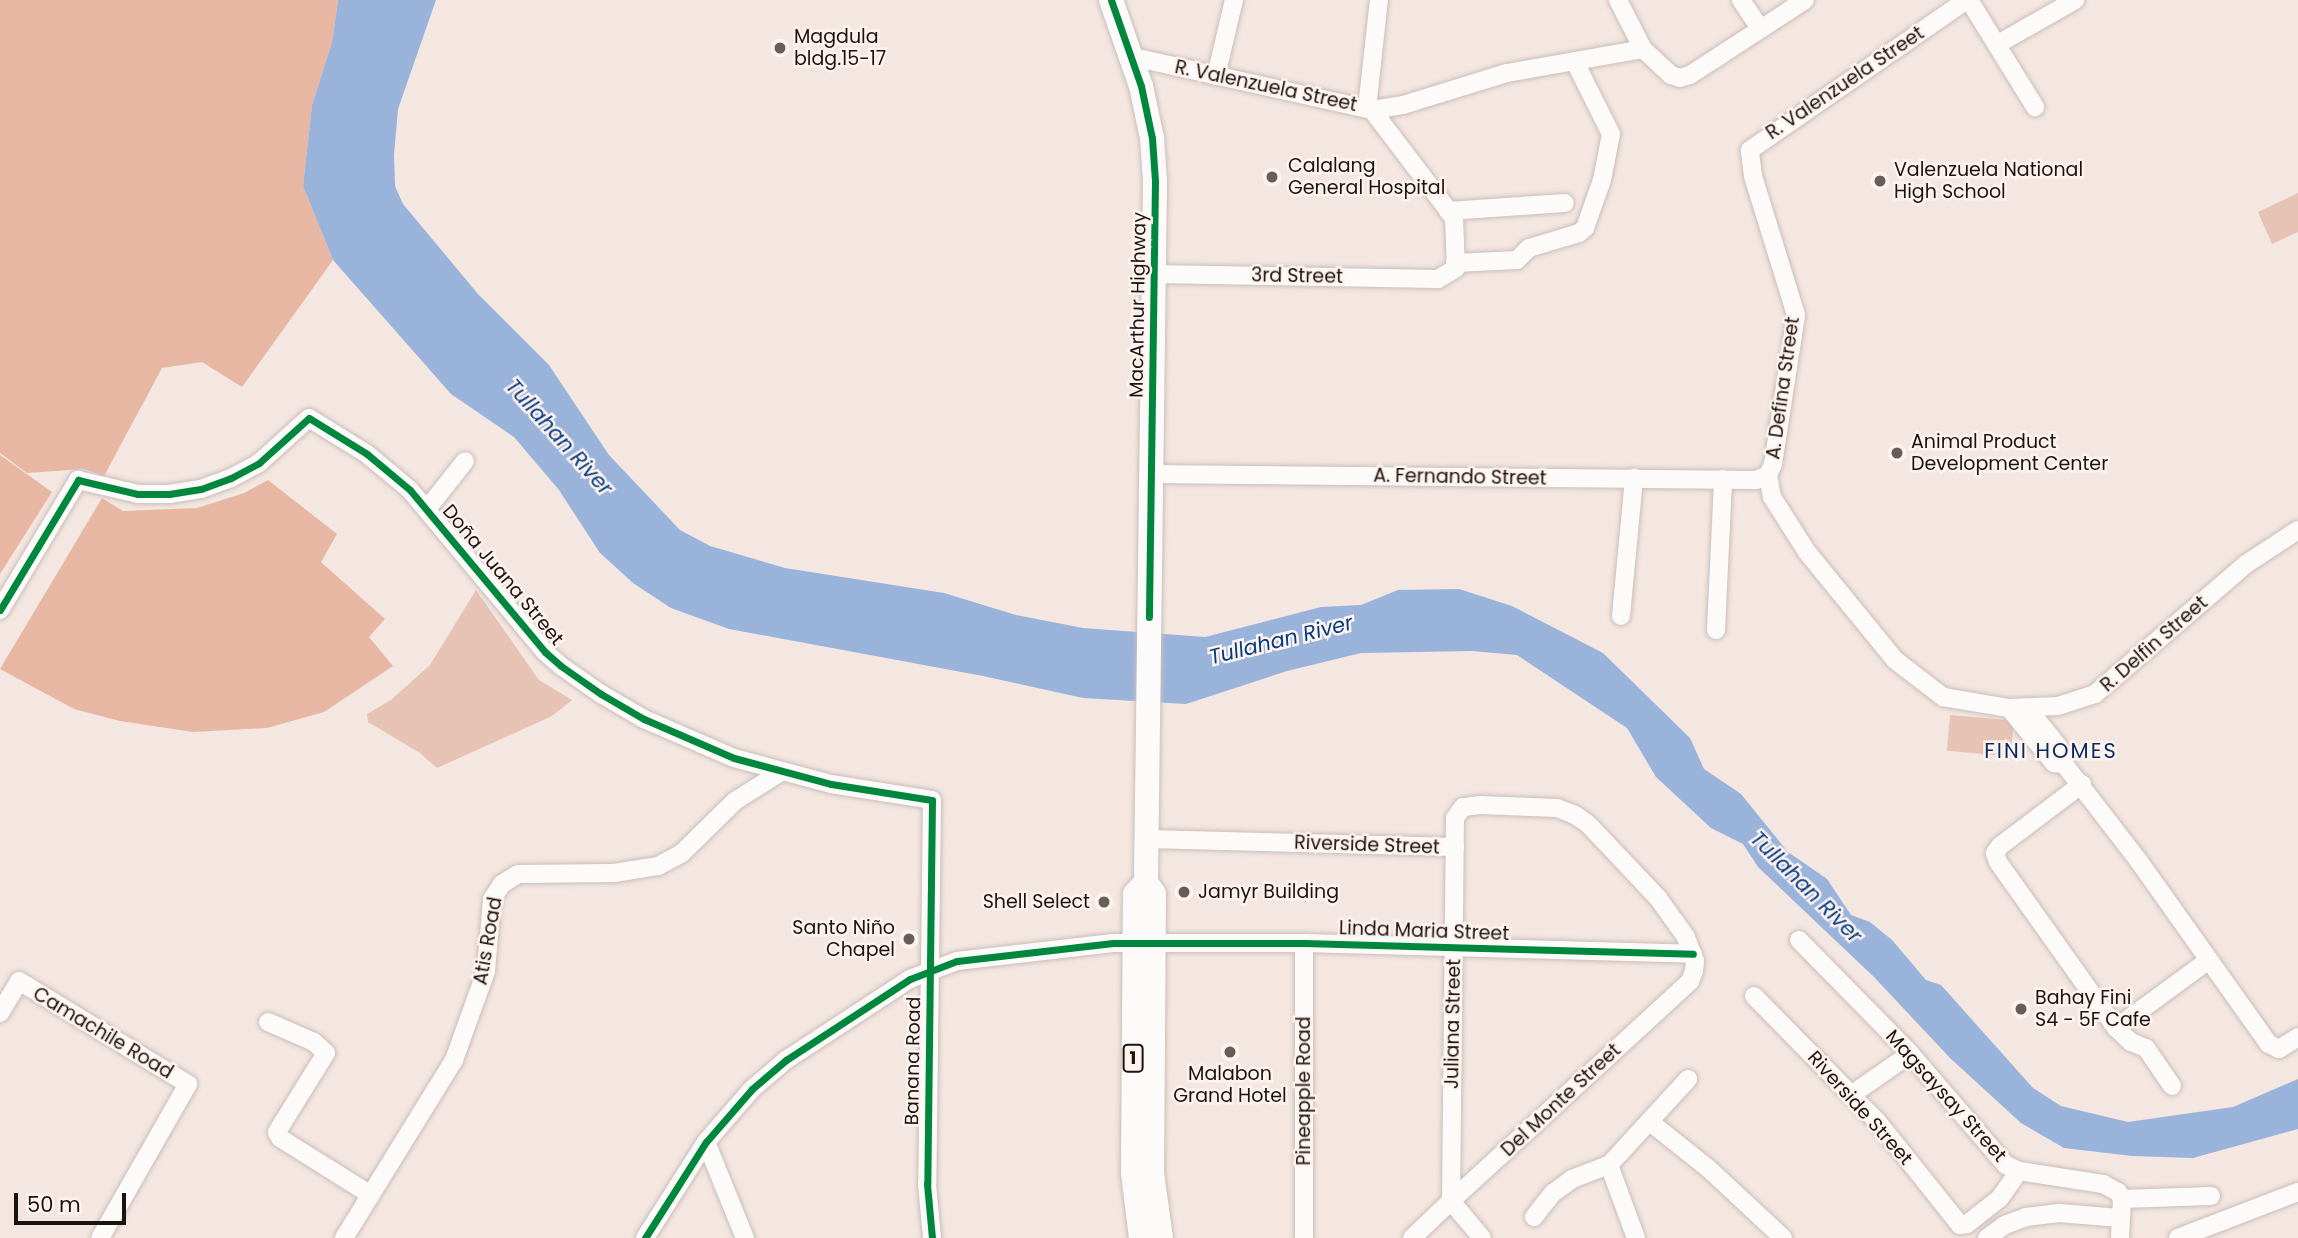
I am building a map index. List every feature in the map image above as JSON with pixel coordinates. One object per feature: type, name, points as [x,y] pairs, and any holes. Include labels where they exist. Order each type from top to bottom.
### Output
[{"type":"highway","name":"MacArthur Highway","points":[[1111,0],[1133,57],[1152,138],[1156,274],[1150,474],[1146,882],[1154,894],[1144,943],[1133,1173],[1141,1238]]},
{"type":"highway","name":"MacArthur Highway","points":[[1144,943],[1152,1173],[1161,1238]]},
{"type":"street","points":[[1216,76],[1234,0]]},
{"type":"street","points":[[1379,0],[1370,109],[1454,218],[1455,262],[1517,260],[1530,248],[1579,233],[1585,228],[1602,180],[1611,134],[1575,62]]},
{"type":"street","points":[[1618,0],[1643,49],[1671,75],[1680,78],[1689,75],[1805,0]]},
{"type":"street","points":[[1741,0],[1760,28]]},
{"type":"street","name":"R. Valenzuela Street","points":[[1758,141],[1968,0]]},
{"type":"street","points":[[1968,0],[2035,107]]},
{"type":"street","points":[[1998,44],[2076,0]]},
{"type":"street","name":"R. Valenzuela Street","points":[[1133,57],[1370,109],[1403,105],[1507,73],[1643,49]]},
{"type":"street","name":"A. Defina Street","points":[[1758,141],[1750,150],[1749,160],[1796,315],[1773,464],[1768,475]]},
{"type":"street","points":[[1448,211],[1565,203]]},
{"type":"street","name":"3rd Street","points":[[1156,274],[1438,279],[1456,268],[1455,262]]},
{"type":"street","name":"Doña Juana Street","points":[[0,610],[78,480],[106,489],[138,494],[169,494],[201,489],[231,478],[259,463],[309,418],[374,459],[427,509],[561,666],[601,694],[655,724],[734,758],[831,784],[932,800]]},
{"type":"street","points":[[427,509],[465,461]]},
{"type":"street","name":"A. Fernando Street","points":[[1150,474],[1756,480],[1768,475]]},
{"type":"street","name":"R. Delfin Street","points":[[1768,475],[1772,497],[1807,552],[1895,660],[1943,697],[2009,708],[2058,706],[2095,694],[2246,564],[2298,530]]},
{"type":"street","points":[[1621,616],[1634,478]]},
{"type":"street","points":[[1716,630],[1723,479]]},
{"type":"street","points":[[2009,708],[2054,763],[2064,764]]},
{"type":"street","points":[[2028,709],[2058,746],[2064,764],[2082,784],[2273,1049],[2279,1049],[2298,1037]]},
{"type":"street","name":"Atis Road","points":[[344,1238],[454,1060],[486,971],[492,899],[502,884],[518,874],[614,873],[657,866],[681,854],[735,801],[781,772]]},
{"type":"street","points":[[2082,784],[1995,852],[1998,862],[2116,1028],[2131,1042],[2146,1048],[2172,1086]]},
{"type":"street","name":"Banana Road","points":[[932,800],[927,1184],[932,1238]]},
{"type":"street","name":"Riverside Street","points":[[1147,839],[1454,847],[1455,818],[1463,807],[1557,808],[1588,824],[1658,898],[1677,921],[1693,954]]},
{"type":"street","name":"Juliana Street","points":[[1451,1201],[1454,847]]},
{"type":"street","name":"Magsaysay Street","points":[[1799,940],[1910,1054],[2000,1159],[2019,1171],[2103,1184],[2118,1192],[2122,1199]]},
{"type":"street","name":"Linda Maria Street","points":[[645,1238],[706,1143],[752,1089],[786,1060],[887,993],[931,969],[1005,954],[1144,943],[1304,943],[1693,954]]},
{"type":"street","name":"Pineapple Road","points":[[1304,943],[1304,1238]]},
{"type":"street","name":"Del Monte Street","points":[[1412,1238],[1689,981],[1694,971],[1693,954]]},
{"type":"street","points":[[2116,1028],[2208,960]]},
{"type":"street","name":"Camachile Road","points":[[0,1013],[19,981],[188,1084],[100,1238]]},
{"type":"street","name":"Riverside Street","points":[[1754,996],[1877,1121],[1960,1225],[1967,1224],[2000,1198],[2019,1171]]},
{"type":"street","points":[[268,1022],[314,1042],[327,1053],[277,1132],[280,1138],[371,1195]]},
{"type":"street","points":[[1851,1095],[1910,1054]]},
{"type":"street","points":[[1534,1217],[1553,1193],[1572,1179],[1609,1165],[1688,1079]]},
{"type":"street","points":[[1650,1122],[1709,1169],[1783,1238]]},
{"type":"street","points":[[706,1143],[745,1238]]},
{"type":"street","points":[[1609,1165],[1636,1238]]},
{"type":"street","points":[[2178,1238],[2298,1192]]},
{"type":"street","points":[[2120,1238],[2122,1199],[2211,1196]]},
{"type":"street","points":[[1451,1201],[1482,1238]]},
{"type":"street","points":[[1987,1238],[2005,1225],[2026,1217],[2059,1213],[2120,1218]]},
{"type":"shaded area","points":[[0,0],[338,0],[332,42],[312,105],[303,186],[333,260],[242,387],[202,362],[162,368],[104,476],[84,469],[27,473],[0,453]]},
{"type":"shaded area","points":[[2298,193],[2298,232],[2272,244],[2258,212]]},
{"type":"shaded area","points":[[0,455],[52,492],[0,574]]},
{"type":"shaded area","points":[[268,480],[337,534],[321,562],[385,619],[369,637],[393,666],[324,712],[267,728],[193,732],[120,721],[74,709],[0,669],[102,498],[123,511],[197,508],[244,493]]},
{"type":"shaded area","points":[[476,590],[539,680],[572,700],[552,716],[437,768],[420,753],[368,722],[367,714],[391,700],[430,665]]},
{"type":"shaded area","points":[[1950,715],[2014,721],[2011,756],[1947,751]]},
{"type":"water","name":"Tullahan River","points":[[338,0],[436,0],[398,109],[394,155],[395,186],[403,204],[478,294],[549,365],[609,455],[680,530],[710,546],[785,568],[944,593],[1016,615],[1083,628],[1205,637],[1321,607],[1361,605],[1398,590],[1459,589],[1512,606],[1603,653],[1690,738],[1704,769],[1741,794],[1788,852],[1827,879],[1851,915],[1870,922],[1892,940],[1926,980],[1941,985],[2033,1088],[2061,1106],[2128,1122],[2233,1107],[2298,1079],[2298,1129],[2193,1158],[2132,1156],[2064,1148],[2021,1123],[1950,1058],[1874,977],[1758,867],[1743,844],[1711,828],[1656,777],[1627,728],[1517,655],[1472,651],[1361,653],[1287,671],[1186,704],[1083,698],[983,676],[729,629],[671,608],[633,583],[600,553],[559,490],[514,437],[451,394],[333,260],[303,186],[312,105],[332,42]]},
{"type":"cycle path","points":[[1111,0],[1141,86],[1152,138],[1155,181],[1149,617]]},
{"type":"cycle path","points":[[0,610],[78,480],[138,494],[169,494],[201,489],[231,478],[259,463],[309,418],[367,454],[410,490],[545,652],[601,694],[644,719],[734,758],[831,784],[932,800],[927,1184],[932,1238]]},
{"type":"cycle path","points":[[645,1238],[706,1142],[752,1089],[786,1060],[910,979],[957,961],[1113,943],[1304,943],[1693,954]]},
{"type":"place","name":"Magdula bldg.15-17","points":[[780,48]]},
{"type":"place","name":"Calalang General Hospital","points":[[1272,177]]},
{"type":"place","name":"Valenzuela National High School","points":[[1880,181]]},
{"type":"place","name":"Animal Product Development Center","points":[[1897,453]]},
{"type":"place","name":"Jamyr Building","points":[[1184,892]]},
{"type":"place","name":"Shell Select","points":[[1104,902]]},
{"type":"place","name":"Santo Niño Chapel","points":[[909,939]]},
{"type":"place","name":"Bahay Fini S4 - 5F Cafe","points":[[2021,1009]]},
{"type":"place","name":"Malabon Grand Hotel","points":[[1230,1052]]},
{"type":"district","name":"FINI HOMES","points":[[2051,751]]}]
